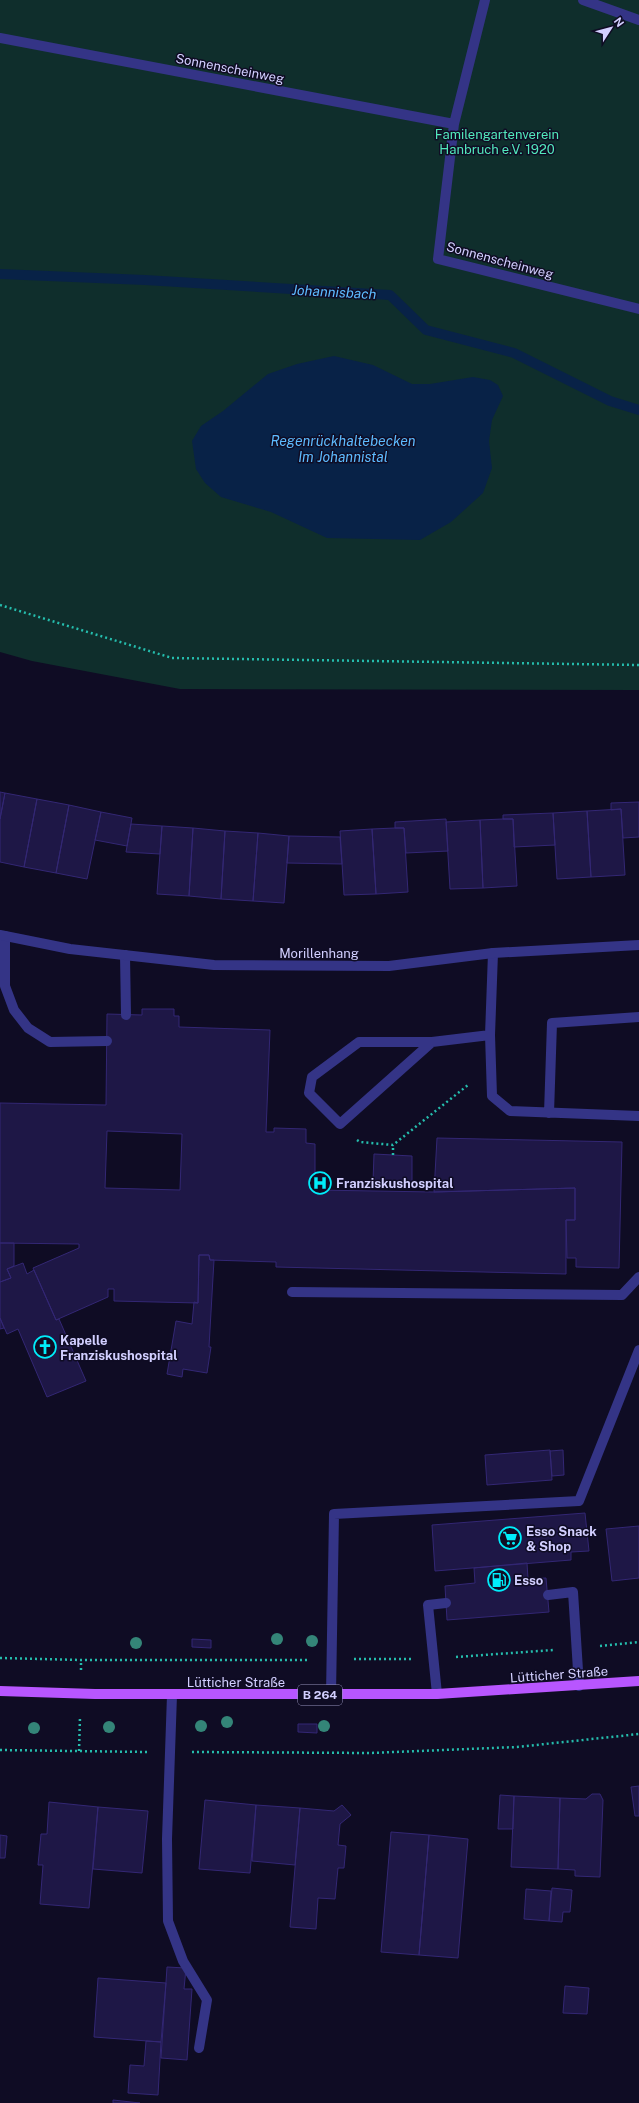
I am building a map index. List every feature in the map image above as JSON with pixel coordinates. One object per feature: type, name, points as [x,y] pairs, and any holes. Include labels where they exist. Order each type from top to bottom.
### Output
[{"type":"main road","name":"Lütticher Straße","points":[[0,1691],[172,1695],[436,1694],[639,1681]]},
{"type":"street","name":"Sonnenscheinweg","points":[[484,0],[454,124],[438,259],[639,309]]},
{"type":"street","points":[[582,0],[639,20]]},
{"type":"street","name":"Sonnenscheinweg","points":[[0,38],[454,124]]},
{"type":"street","points":[[3,935],[5,986],[14,1010],[28,1028],[50,1042],[107,1041]]},
{"type":"street","name":"Morillenhang","points":[[3,935],[70,949],[214,965],[389,966],[493,953],[639,945]]},
{"type":"street","points":[[493,953],[490,1035],[492,1096],[510,1111],[639,1116]]},
{"type":"street","points":[[125,955],[126,1015]]},
{"type":"street","points":[[549,1113],[552,1023],[639,1017]]},
{"type":"street","points":[[432,1042],[340,1124],[309,1093],[312,1077],[359,1042],[432,1042],[490,1035]]},
{"type":"street","points":[[292,1292],[622,1295],[639,1277]]},
{"type":"street","points":[[331,1695],[334,1514],[579,1501],[639,1350]]},
{"type":"street","points":[[548,1595],[573,1592],[579,1686]]},
{"type":"street","points":[[436,1694],[428,1605],[446,1603]]},
{"type":"street","points":[[172,1695],[167,1839],[168,1921],[183,1961],[207,2000],[200,2048]]},
{"type":"path","points":[[0,605],[172,658],[639,665]]},
{"type":"path","points":[[340,1124],[360,1142],[393,1145],[490,1067]]},
{"type":"path","points":[[393,1145],[393,1155]]},
{"type":"path","points":[[0,1658],[9,1658]]},
{"type":"path","points":[[81,1660],[81,1667]]},
{"type":"path","points":[[79,1751],[80,1712]]},
{"type":"path","points":[[0,1750],[171,1752],[408,1751],[517,1747],[639,1734]]},
{"type":"green space","name":"Familengartenverein Hanbruch e.V. 1920","points":[[0,0],[639,0],[639,690],[180,689],[32,661],[0,652]]},
{"type":"water","name":"Regenrückhaltebecken Im Johannistal","points":[[334,356],[373,365],[412,384],[430,384],[473,377],[490,380],[498,385],[503,396],[492,420],[489,441],[492,468],[483,493],[451,522],[420,540],[327,538],[271,512],[221,497],[205,483],[196,469],[192,441],[201,426],[223,411],[268,374],[297,364]]},
{"type":"building","points":[[0,792],[5,793],[0,819]]},
{"type":"building","points":[[5,793],[37,799],[24,867],[0,862],[0,819]]},
{"type":"building","points":[[37,799],[69,805],[56,873],[24,867]]},
{"type":"building","points":[[639,802],[639,837],[623,838],[621,809],[611,810],[611,803]]},
{"type":"building","points":[[69,805],[101,812],[87,879],[56,873]]},
{"type":"building","points":[[621,809],[625,875],[591,877],[587,811]]},
{"type":"building","points":[[587,811],[591,877],[557,879],[553,813]]},
{"type":"building","points":[[101,812],[132,818],[127,846],[95,840]]},
{"type":"building","points":[[553,813],[555,845],[514,847],[513,819],[503,819],[503,815]]},
{"type":"building","points":[[446,819],[448,851],[406,853],[404,828],[395,828],[395,822]]},
{"type":"building","points":[[513,819],[517,886],[483,888],[480,820]]},
{"type":"building","points":[[480,820],[483,888],[450,889],[446,822]]},
{"type":"building","points":[[131,824],[162,826],[160,854],[126,852]]},
{"type":"building","points":[[162,826],[193,828],[189,896],[157,894]]},
{"type":"building","points":[[193,828],[225,831],[221,899],[189,896]]},
{"type":"building","points":[[404,828],[408,892],[376,894],[372,829]]},
{"type":"building","points":[[372,829],[376,894],[344,895],[340,831]]},
{"type":"building","points":[[225,831],[258,833],[253,901],[221,899]]},
{"type":"building","points":[[258,833],[289,836],[284,903],[253,901]]},
{"type":"building","points":[[289,836],[340,837],[342,864],[287,863]]},
{"type":"building","points":[[142,1009],[174,1009],[174,1016],[179,1016],[179,1027],[270,1030],[266,1132],[274,1132],[274,1128],[306,1129],[306,1143],[315,1144],[315,1190],[434,1192],[575,1188],[575,1220],[566,1220],[566,1274],[276,1267],[276,1262],[210,1260],[209,1255],[199,1255],[198,1303],[114,1301],[114,1289],[108,1289],[108,1297],[56,1320],[33,1268],[79,1248],[79,1244],[0,1243],[0,1103],[106,1105],[107,1014],[142,1015]],"holes":[[[107,1131],[182,1134],[180,1190],[105,1188]]]},
{"type":"building","points":[[437,1138],[622,1142],[619,1268],[576,1267],[576,1258],[567,1258],[566,1220],[575,1220],[575,1188],[434,1192]]},
{"type":"building","points":[[374,1154],[412,1156],[412,1184],[373,1182]]},
{"type":"building","points":[[0,1243],[14,1243],[14,1266],[7,1269],[11,1278],[0,1282]]},
{"type":"building","points":[[199,1255],[209,1255],[210,1260],[214,1260],[209,1347],[211,1347],[207,1373],[183,1369],[182,1377],[167,1374],[176,1321],[192,1324],[194,1302],[198,1303]]},
{"type":"building","points":[[23,1263],[27,1274],[34,1270],[56,1320],[59,1319],[86,1381],[47,1397],[18,1329],[7,1334],[0,1318],[0,1282],[11,1278],[7,1269]]},
{"type":"building","points":[[0,1318],[4,1328],[0,1329]]},
{"type":"building","points":[[550,1450],[552,1480],[487,1485],[485,1455]]},
{"type":"building","points":[[563,1450],[564,1475],[552,1476],[550,1451]]},
{"type":"building","name":"Esso Snack & Shop","points":[[585,1513],[589,1551],[571,1552],[571,1560],[435,1571],[432,1525]]},
{"type":"building","points":[[639,1526],[639,1578],[612,1581],[606,1529]]},
{"type":"building","points":[[527,1563],[528,1579],[546,1578],[549,1612],[447,1620],[445,1586],[475,1583],[474,1568]]},
{"type":"building","points":[[192,1639],[211,1640],[211,1648],[192,1647]]},
{"type":"building","points":[[298,1724],[317,1724],[317,1733],[298,1732]]},
{"type":"building","points":[[639,1786],[639,1816],[635,1816],[631,1787]]},
{"type":"building","points":[[592,1794],[600,1794],[603,1800],[600,1877],[575,1876],[575,1870],[558,1869],[560,1798],[586,1799]]},
{"type":"building","points":[[500,1795],[514,1796],[513,1829],[498,1829]]},
{"type":"building","points":[[514,1796],[560,1798],[558,1869],[511,1867]]},
{"type":"building","points":[[205,1800],[256,1805],[250,1873],[199,1869]]},
{"type":"building","points":[[49,1802],[98,1807],[89,1908],[40,1904],[43,1865],[38,1865],[41,1834],[47,1834]]},
{"type":"building","points":[[256,1805],[300,1808],[295,1865],[252,1861]]},
{"type":"building","points":[[342,1805],[351,1815],[340,1824],[338,1845],[346,1846],[344,1868],[338,1868],[335,1899],[318,1898],[316,1929],[290,1927],[300,1808],[334,1811]]},
{"type":"building","points":[[98,1807],[148,1811],[142,1873],[93,1869]]},
{"type":"building","points":[[391,1832],[429,1835],[419,1955],[381,1952]]},
{"type":"building","points":[[0,1835],[7,1836],[5,1858],[0,1858]]},
{"type":"building","points":[[429,1835],[468,1839],[458,1958],[419,1955]]},
{"type":"building","points":[[552,1888],[572,1890],[570,1912],[563,1912],[562,1922],[549,1921]]},
{"type":"building","points":[[526,1889],[551,1891],[549,1921],[524,1919]]},
{"type":"building","points":[[167,1967],[186,1968],[184,1989],[192,1989],[187,2060],[161,2058]]},
{"type":"building","points":[[98,1978],[166,1983],[161,2042],[94,2037]]},
{"type":"building","points":[[565,1986],[589,1988],[587,2014],[563,2013]]},
{"type":"building","points":[[146,2041],[161,2042],[158,2095],[128,2093],[130,2065],[144,2066]]},
{"type":"building","points":[[113,2100],[140,2103],[113,2103]]},
{"type":"waterway","name":"Johannisbach","points":[[0,274],[145,280],[390,295],[426,330],[514,353],[610,401],[639,410]]},
{"type":"place","name":"Franziskushospital","points":[[320,1183]]},
{"type":"place","name":"Kapelle Franziskushospital","points":[[45,1347]]},
{"type":"place","name":"Esso Snack & Shop","points":[[510,1538]]},
{"type":"place","name":"Esso","points":[[499,1580]]}]
